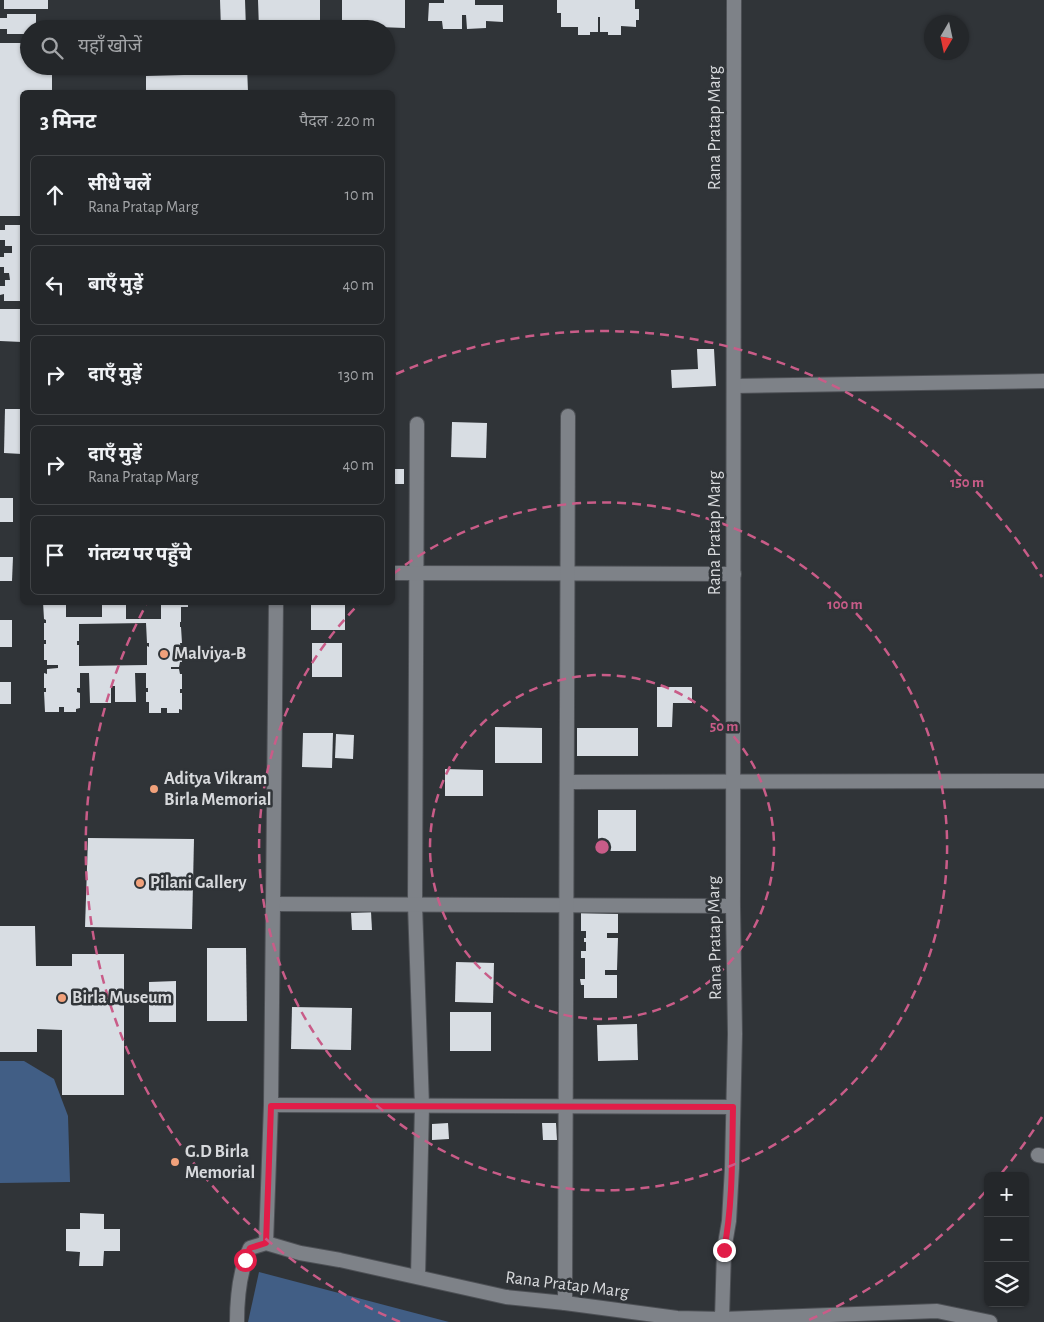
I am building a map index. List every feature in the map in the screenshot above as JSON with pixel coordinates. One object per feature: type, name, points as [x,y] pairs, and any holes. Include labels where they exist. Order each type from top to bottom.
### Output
[{"type":"street","name":"Rana Pratap Marg","points":[[266,1243],[300,1253],[506,1297],[565,1302],[677,1318],[722,1318],[724,1250],[730,1221],[736,1034],[733,906],[734,0]]},
{"type":"street","points":[[734,386],[1044,381]]},
{"type":"street","points":[[565,1302],[568,416]]},
{"type":"street","points":[[416,424],[415,905],[422,1106],[418,1277]]},
{"type":"street","points":[[395,573],[734,574]]},
{"type":"street","points":[[237,1322],[237,1307],[245,1260],[250,1248],[266,1243],[271,1106],[276,605]]},
{"type":"street","points":[[566,782],[1044,781]]},
{"type":"street","points":[[273,904],[733,906]]},
{"type":"street","points":[[271,1106],[733,1107]]},
{"type":"street","points":[[722,1318],[937,1311],[990,1322]]},
{"type":"shaded area","points":[[0,1061],[24,1061],[54,1079],[68,1116],[70,1182],[0,1183]]},
{"type":"shaded area","points":[[259,1272],[449,1322],[248,1322]]},
{"type":"building","points":[[4,0],[48,0],[48,9],[4,9]]},
{"type":"building","points":[[220,0],[245,0],[246,20],[221,20]]},
{"type":"building","points":[[258,0],[320,0],[320,20],[259,20]]},
{"type":"building","points":[[342,0],[405,0],[405,28],[395,28],[395,20],[342,20]]},
{"type":"building","points":[[444,0],[475,0],[475,5],[503,5],[503,22],[486,21],[486,28],[467,29],[466,15],[462,15],[462,29],[443,29],[442,21],[428,21],[429,3],[444,3]]},
{"type":"building","points":[[557,0],[635,0],[635,9],[639,9],[639,20],[636,20],[636,27],[621,26],[621,35],[608,35],[608,32],[600,32],[600,17],[598,17],[598,32],[590,32],[590,35],[578,35],[578,27],[561,27],[561,13],[557,13]]},
{"type":"building","points":[[7,14],[36,14],[36,20],[20,20],[20,34],[7,34],[7,29],[0,29],[0,18],[7,18]]},
{"type":"building","points":[[0,43],[20,43],[20,75],[52,75],[52,90],[20,90],[20,216],[0,216]]},
{"type":"building","points":[[247,75],[248,90],[146,90],[146,76]]},
{"type":"building","points":[[5,225],[20,225],[20,301],[4,301],[4,294],[0,295],[0,286],[5,286],[5,280],[10,280],[9,273],[4,273],[4,267],[0,267],[0,257],[4,257],[4,253],[12,253],[12,246],[5,246],[5,240],[0,240],[0,230],[5,230]]},
{"type":"building","points":[[0,309],[20,309],[20,342],[0,341]]},
{"type":"building","points":[[697,349],[714,349],[716,386],[672,388],[671,370],[698,369]]},
{"type":"building","points":[[5,409],[20,409],[20,454],[4,453]]},
{"type":"building","points":[[452,422],[487,423],[486,458],[451,457]]},
{"type":"building","points":[[395,469],[404,469],[404,484],[395,484]]},
{"type":"building","points":[[0,498],[13,498],[13,522],[0,522]]},
{"type":"building","points":[[0,557],[13,557],[12,581],[0,581]]},
{"type":"building","name":"Malviya-B","points":[[43,605],[66,605],[66,617],[102,617],[102,605],[126,605],[126,619],[161,619],[161,605],[188,605],[188,607],[181,607],[180,627],[182,643],[180,643],[182,662],[180,662],[179,667],[171,667],[171,669],[179,669],[180,674],[182,674],[182,689],[180,689],[180,693],[182,693],[182,710],[179,709],[179,713],[167,713],[167,708],[161,708],[161,713],[149,713],[149,702],[146,702],[148,688],[146,688],[146,673],[135,673],[136,702],[115,702],[115,686],[111,686],[111,703],[90,703],[89,673],[80,673],[80,688],[77,688],[77,692],[80,693],[80,708],[76,709],[76,712],[64,712],[64,707],[59,707],[59,712],[45,712],[44,692],[46,692],[46,688],[44,688],[44,673],[47,674],[47,669],[58,668],[58,665],[47,665],[47,660],[44,660],[44,644],[46,644],[46,640],[44,640],[44,623],[46,623],[44,619]],"holes":[[[146,623],[147,643],[149,643],[149,647],[147,646],[147,665],[79,666],[79,645],[77,645],[77,641],[79,641],[79,624]]]},
{"type":"building","points":[[311,605],[345,605],[345,630],[311,630]]},
{"type":"building","points":[[0,620],[12,620],[12,647],[0,647]]},
{"type":"building","points":[[312,643],[342,643],[342,677],[312,677]]},
{"type":"building","points":[[0,682],[11,682],[11,704],[0,704]]},
{"type":"building","points":[[657,687],[692,687],[692,703],[673,703],[672,727],[657,727]]},
{"type":"building","points":[[495,727],[542,728],[542,763],[495,763]]},
{"type":"building","points":[[577,728],[638,728],[638,756],[577,756]]},
{"type":"building","points":[[303,733],[333,733],[332,768],[302,767]]},
{"type":"building","points":[[336,734],[354,735],[353,759],[335,758]]},
{"type":"building","points":[[445,769],[483,770],[483,796],[445,796]]},
{"type":"building","points":[[598,810],[636,810],[636,851],[598,851]]},
{"type":"building","name":"Pilani Gallery","points":[[88,838],[194,839],[192,929],[85,927]]},
{"type":"building","points":[[371,912],[372,930],[352,930],[351,913]]},
{"type":"building","points":[[581,913],[618,914],[618,933],[607,933],[607,938],[618,938],[617,970],[605,970],[605,975],[617,975],[617,998],[584,998],[584,985],[581,985],[580,979],[585,979],[585,958],[581,958],[581,951],[586,951],[584,938],[586,938],[586,931],[581,931]]},
{"type":"building","name":"Birla Museum","points":[[0,926],[35,926],[36,966],[72,966],[72,954],[124,954],[124,1095],[62,1095],[62,1030],[37,1029],[37,1052],[0,1052]]},
{"type":"building","points":[[207,948],[246,948],[247,1021],[207,1021]]},
{"type":"building","points":[[456,962],[494,963],[493,1003],[455,1002]]},
{"type":"building","points":[[176,981],[176,1022],[149,1022],[149,982]]},
{"type":"building","points":[[292,1007],[352,1008],[351,1050],[291,1049]]},
{"type":"building","points":[[450,1012],[491,1012],[491,1051],[450,1051]]},
{"type":"building","points":[[637,1024],[638,1060],[598,1061],[597,1025]]},
{"type":"building","points":[[448,1123],[449,1139],[432,1140],[432,1124]]},
{"type":"building","points":[[542,1123],[556,1123],[557,1140],[543,1140]]},
{"type":"building","points":[[80,1213],[104,1214],[104,1229],[120,1229],[120,1251],[104,1251],[103,1266],[79,1266],[80,1252],[66,1251],[66,1229],[80,1229]]},
{"type":"place","name":"Malviya-B","points":[[164,654]]},
{"type":"place","name":"Aditya Vikram Birla Memorial","points":[[154,789]]},
{"type":"place","name":"Pilani Gallery","points":[[140,883]]},
{"type":"place","name":"Birla Museum","points":[[62,998]]},
{"type":"place","name":"G.D Birla Memorial","points":[[175,1162]]},
{"type":"route","points":[[245,1260],[250,1248],[266,1243],[271,1106],[733,1107],[730,1221],[724,1250]]}]
